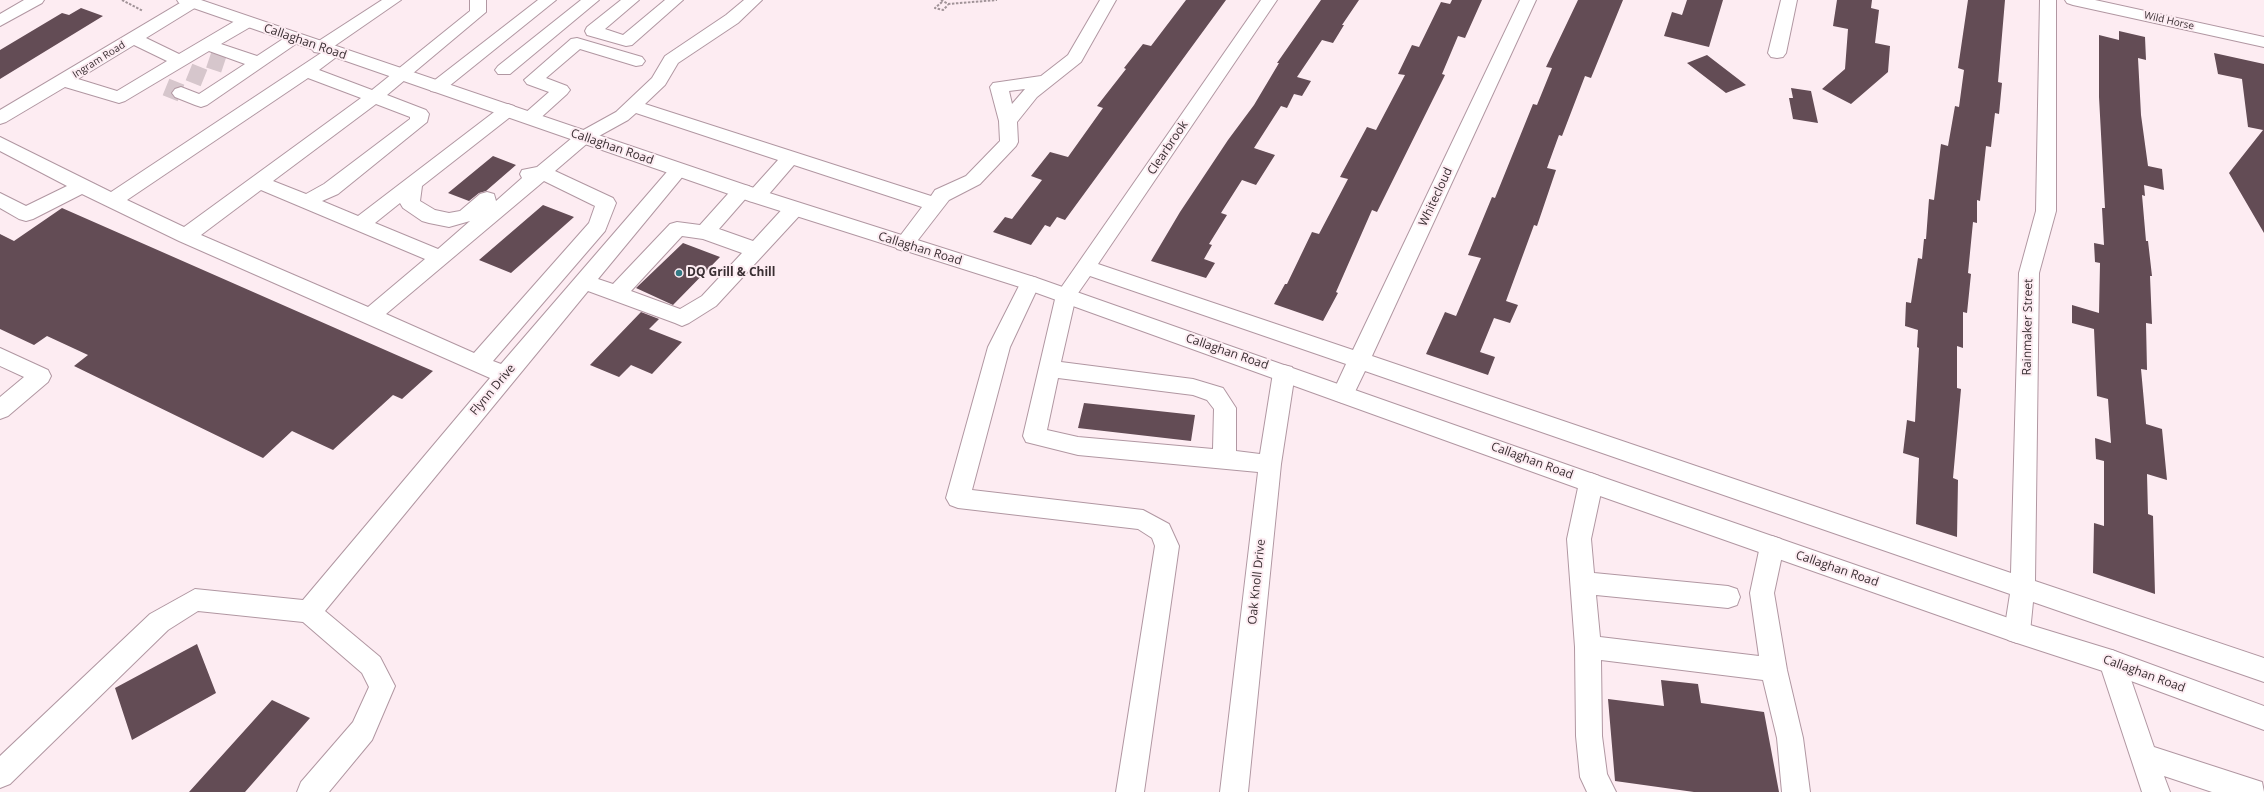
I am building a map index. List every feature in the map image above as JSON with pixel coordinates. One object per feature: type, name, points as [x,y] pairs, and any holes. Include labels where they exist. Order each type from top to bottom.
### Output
[{"type":"street","points":[[0,20],[36,0]]},
{"type":"street","points":[[186,236],[402,76],[478,12],[478,0]]},
{"type":"street","points":[[437,87],[548,0]]},
{"type":"street","points":[[504,70],[591,0]]},
{"type":"street","points":[[631,0],[594,31],[626,41],[675,0]]},
{"type":"street","points":[[369,317],[584,137],[622,116],[659,81],[671,60],[732,19],[754,0]]},
{"type":"street","points":[[1008,121],[1030,93],[1075,58],[1108,0]]},
{"type":"street","name":"Clearbrook","points":[[1066,295],[1269,0]]},
{"type":"street","name":"Whitecloud","points":[[1343,394],[1528,0]]},
{"type":"street","points":[[1776,53],[1789,0]]},
{"type":"street","name":"Rainmaker Street","points":[[2017,632],[2023,586],[2029,273],[2046,212],[2048,0]]},
{"type":"street","name":"Wild Horse","points":[[2073,0],[2264,42]]},
{"type":"street","name":"Callaghan Road","points":[[191,1],[295,39],[402,76],[508,110],[749,194],[1066,295],[1591,483],[2017,632],[2112,662],[2264,718]]},
{"type":"street","name":"Ingram Road","points":[[0,118],[65,81],[191,1]]},
{"type":"street","points":[[112,201],[306,71],[327,50],[388,1]]},
{"type":"street","points":[[65,81],[119,97],[149,79],[213,56],[246,22]]},
{"type":"street","points":[[134,38],[224,86]]},
{"type":"street","points":[[149,79],[201,101],[295,39]]},
{"type":"street","points":[[530,118],[561,90],[533,80],[577,43],[636,61]]},
{"type":"street","points":[[213,56],[252,67]]},
{"type":"street","points":[[213,56],[252,67]]},
{"type":"street","points":[[306,71],[420,114],[418,122],[331,189],[313,198]]},
{"type":"street","points":[[904,244],[942,195],[973,180],[1009,142],[1008,121],[999,87],[1046,81]]},
{"type":"street","points":[[632,106],[935,204]]},
{"type":"street","points":[[360,224],[508,110]]},
{"type":"street","points":[[0,143],[82,186],[186,236],[505,375]]},
{"type":"street","points":[[705,232],[790,158]]},
{"type":"street","name":"Flynn Drive","points":[[309,612],[505,375],[586,282],[679,170]]},
{"type":"street","points":[[413,183],[410,203],[429,216],[449,220],[466,216],[512,177],[542,172],[606,203],[598,226],[478,363]]},
{"type":"street","points":[[260,182],[313,198],[360,224],[439,257]]},
{"type":"street","points":[[0,200],[26,214],[82,186]]},
{"type":"street","points":[[586,282],[682,318],[709,301],[794,208]]},
{"type":"street","points":[[616,294],[677,229],[705,232],[756,250]]},
{"type":"street","points":[[1086,267],[2023,586],[2264,670]]},
{"type":"street","points":[[1030,283],[999,348],[958,498],[1143,520],[1160,532],[1167,546],[1130,792]]},
{"type":"street","points":[[1066,295],[1034,436],[1078,446],[1270,464]]},
{"type":"street","points":[[0,356],[40,376],[0,410]]},
{"type":"street","points":[[1049,369],[1193,387],[1215,394],[1225,408],[1224,460]]},
{"type":"street","name":"Oak Knoll Drive","points":[[1234,792],[1270,464],[1284,372]]},
{"type":"street","points":[[1591,483],[1579,539],[1588,647],[1588,736],[1594,777],[1602,792]]},
{"type":"street","points":[[1772,546],[1762,593],[1774,670],[1790,738],[1796,792]]},
{"type":"street","points":[[1583,583],[1728,596]]},
{"type":"street","points":[[0,775],[159,622],[194,600],[309,612],[371,665],[382,686],[363,731],[312,792]]},
{"type":"street","points":[[1588,647],[1774,670]]},
{"type":"street","points":[[2112,662],[2156,792]]},
{"type":"street","points":[[2143,756],[2252,792]]},
{"type":"path","points":[[122,0],[143,11]]},
{"type":"path","points":[[948,4],[943,10],[935,8],[941,1],[948,4],[997,0]]},
{"type":"building","points":[[1186,0],[1226,0],[1065,220],[1057,217],[1050,227],[1045,225],[1031,245],[993,232],[1005,217],[1012,219],[1042,180],[1031,176],[1050,152],[1068,157],[1103,108],[1097,106],[1126,69],[1124,68],[1143,44],[1151,46]]},
{"type":"building","points":[[1321,0],[1359,0],[1342,25],[1344,25],[1333,43],[1322,40],[1297,77],[1311,81],[1302,96],[1294,94],[1287,108],[1281,106],[1254,148],[1275,155],[1256,185],[1242,180],[1221,213],[1227,215],[1209,244],[1212,245],[1204,259],[1215,263],[1206,278],[1151,261],[1180,212],[1228,140],[1254,105],[1279,63],[1277,63]]},
{"type":"building","points":[[1452,0],[1482,0],[1465,38],[1458,36],[1442,74],[1445,75],[1377,212],[1372,210],[1336,292],[1338,293],[1323,321],[1274,304],[1285,284],[1287,284],[1312,232],[1319,234],[1348,179],[1340,177],[1367,127],[1376,130],[1405,75],[1398,74],[1412,45],[1419,47],[1441,2],[1450,4]]},
{"type":"building","points":[[1578,0],[1623,0],[1591,78],[1585,76],[1562,136],[1559,135],[1547,168],[1556,170],[1537,226],[1534,225],[1506,301],[1518,305],[1510,323],[1494,318],[1480,352],[1495,357],[1488,375],[1426,354],[1445,312],[1456,316],[1481,258],[1468,255],[1492,197],[1495,198],[1533,104],[1537,105],[1552,68],[1546,67]]},
{"type":"building","points":[[1687,0],[1723,0],[1709,47],[1664,36],[1672,12],[1682,15]]},
{"type":"building","points":[[1837,0],[1872,0],[1871,8],[1879,10],[1875,43],[1890,46],[1888,72],[1851,104],[1822,89],[1845,69],[1848,29],[1833,26]]},
{"type":"building","points":[[1968,0],[2005,0],[1998,82],[2002,83],[1999,114],[1995,113],[1991,147],[1986,146],[1980,201],[1977,200],[1977,223],[1973,222],[1968,273],[1971,274],[1967,313],[1963,312],[1963,348],[1957,346],[1957,388],[1961,389],[1953,478],[1958,480],[1957,537],[1916,524],[1919,458],[1903,453],[1907,420],[1915,422],[1919,348],[1917,347],[1918,330],[1905,326],[1906,302],[1911,303],[1918,258],[1922,259],[1924,239],[1926,239],[1929,199],[1934,200],[1941,144],[1948,146],[1955,106],[1959,107],[1964,70],[1958,68]]},
{"type":"building","points":[[81,8],[103,16],[0,79],[0,50],[62,13],[69,15]]},
{"type":"building","points":[[2119,31],[2145,37],[2146,60],[2138,58],[2141,115],[2148,166],[2162,169],[2164,190],[2144,185],[2145,196],[2142,195],[2146,241],[2148,241],[2152,276],[2150,276],[2152,324],[2146,323],[2147,370],[2141,369],[2146,424],[2162,429],[2167,480],[2147,474],[2148,514],[2153,516],[2155,594],[2093,573],[2094,523],[2104,526],[2104,461],[2096,459],[2095,438],[2111,443],[2108,399],[2097,396],[2094,329],[2072,323],[2072,305],[2099,313],[2100,263],[2095,262],[2094,243],[2104,245],[2102,208],[2105,208],[2099,97],[2099,35],[2119,40]]},
{"type":"building","points":[[2214,53],[2264,64],[2264,233],[2229,173],[2263,130],[2248,127],[2242,79],[2218,74]]},
{"type":"building","points":[[1707,55],[1746,85],[1726,93],[1687,63]]},
{"type":"building","points":[[1791,88],[1811,91],[1818,123],[1793,119],[1789,98],[1793,98]]},
{"type":"building","points":[[493,156],[516,165],[486,191],[479,193],[469,201],[448,193]]},
{"type":"building","points":[[543,205],[574,217],[511,273],[479,260]]},
{"type":"building","points":[[62,208],[433,371],[402,399],[393,395],[333,450],[292,431],[263,458],[74,366],[88,355],[47,336],[34,345],[0,329],[0,234],[14,241]]},
{"type":"building","name":"DQ Grill & Chill","points":[[683,243],[720,257],[673,305],[636,288]]},
{"type":"building","points":[[641,312],[659,319],[649,329],[682,342],[652,374],[631,365],[619,377],[590,365]]},
{"type":"building","points":[[1084,403],[1195,415],[1191,441],[1078,428]]},
{"type":"building","points":[[197,644],[216,693],[132,740],[115,688]]},
{"type":"building","points":[[1661,680],[1698,684],[1701,703],[1764,712],[1779,792],[1694,792],[1615,781],[1608,699],[1664,706]]},
{"type":"building","points":[[272,700],[310,718],[245,792],[189,792]]},
{"type":"tunnel","points":[[209,59],[224,64]]},
{"type":"tunnel","points":[[189,72],[204,78]]},
{"type":"tunnel","points":[[166,87],[181,93]]},
{"type":"place","name":"DQ Grill & Chill","points":[[679,273]]}]
